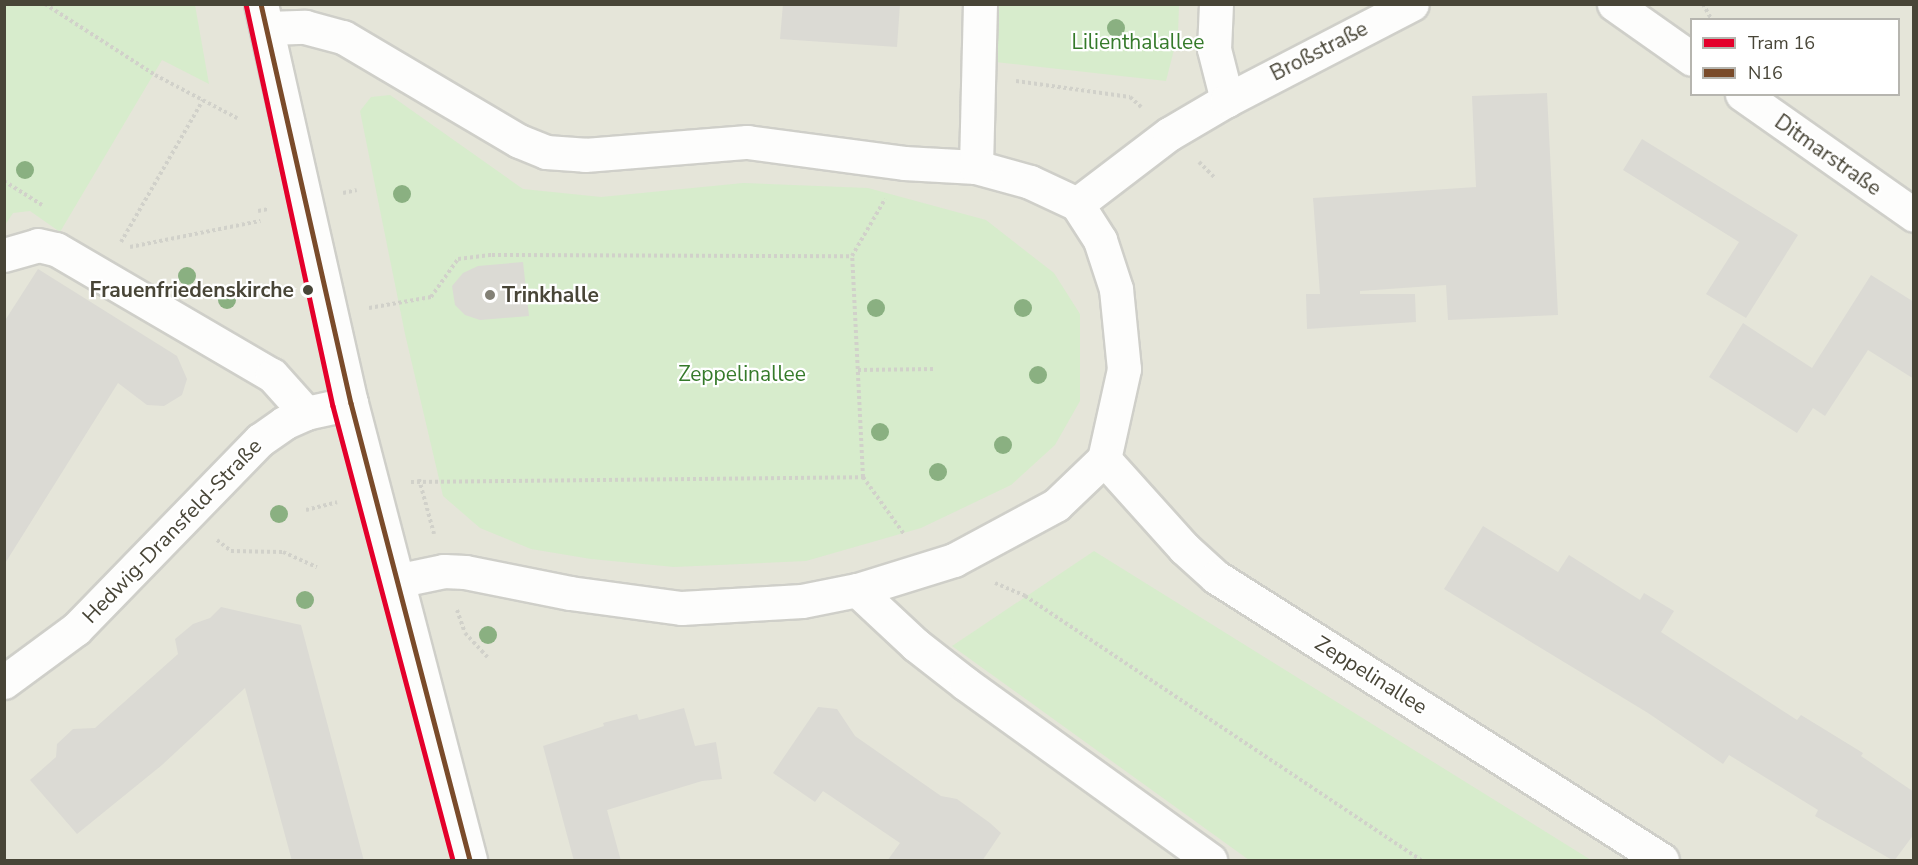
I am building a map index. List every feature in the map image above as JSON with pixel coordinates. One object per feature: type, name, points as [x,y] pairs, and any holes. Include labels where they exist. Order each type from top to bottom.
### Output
[{"type":"street","points":[[976,167],[976,73],[980,4]]},
{"type":"street","points":[[1077,204],[1169,134],[1227,100],[1214,49],[1216,4]]},
{"type":"street","name":"Broßstraße","points":[[1227,100],[1412,4]]},
{"type":"street","points":[[1614,4],[1690,58]]},
{"type":"street","points":[[396,581],[444,572],[465,572],[570,593],[681,608],[802,601],[857,590],[954,560],[1014,530],[1056,505],[1104,459],[1120,398],[1122,327],[1116,289],[1100,240],[1077,204],[1030,182],[976,167],[904,163],[747,142],[585,155],[546,152],[519,141],[343,37],[264,16],[351,403],[396,581],[470,861]]},
{"type":"street","name":"Ditmarstraße","points":[[1745,96],[1914,215]]},
{"type":"street","points":[[6,256],[22,248],[56,249],[266,370],[283,384],[306,413]]},
{"type":"street","name":"Hedwig-Dransfeld-Straße","points":[[4,682],[76,629],[260,440],[284,423],[306,413],[351,403]]},
{"type":"street","name":"Zeppelinallee","points":[[1104,459],[1184,548],[1216,577],[1662,861]]},
{"type":"street","points":[[857,590],[958,677],[1210,861]]},
{"type":"path","points":[[45,4],[203,100],[237,118]]},
{"type":"path","points":[[1703,4],[1711,18]]},
{"type":"path","points":[[976,73],[1130,97],[1214,177]]},
{"type":"path","points":[[203,100],[116,249],[260,221]]},
{"type":"path","points":[[4,181],[49,210]]},
{"type":"path","points":[[888,194],[852,256],[864,477],[901,532]]},
{"type":"path","points":[[381,306],[431,297],[458,259],[492,255],[852,256]]},
{"type":"path","points":[[858,370],[936,369]]},
{"type":"path","points":[[373,492],[419,479],[864,477]]},
{"type":"path","points":[[306,510],[335,503]]},
{"type":"path","points":[[216,539],[231,551],[284,552],[317,567]]},
{"type":"path","points":[[987,579],[1025,596],[1420,861]]},
{"type":"shaded area","points":[[5,5],[1913,5],[1913,860],[5,860]]},
{"type":"green space","points":[[5,4],[195,5],[209,84],[162,60],[60,232],[30,211],[13,213],[5,225]]},
{"type":"green space","name":"Lilienthalallee","points":[[999,5],[1179,5],[1178,34],[1166,81],[995,62]]},
{"type":"green space","name":"Zeppelinallee","points":[[390,95],[523,189],[601,197],[743,183],[868,188],[986,220],[1054,273],[1080,314],[1080,401],[1055,445],[1011,485],[921,528],[806,561],[674,567],[591,559],[531,549],[480,528],[443,496],[405,334],[360,111],[371,97]]},
{"type":"green space","points":[[1094,551],[1591,860],[1249,860],[952,646]]},
{"type":"building","points":[[783,4],[900,4],[897,47],[780,39]]},
{"type":"building","points":[[1547,93],[1558,315],[1448,320],[1446,285],[1360,291],[1360,294],[1415,294],[1416,322],[1307,329],[1306,294],[1320,294],[1313,198],[1476,187],[1472,96]]},
{"type":"building","points":[[1642,139],[1798,235],[1746,318],[1706,294],[1739,242],[1623,170]]},
{"type":"building","name":"Trinkhalle","points":[[523,262],[529,316],[480,320],[465,315],[455,305],[452,286],[463,273],[478,266]]},
{"type":"building","name":"Frauenfriedenskirche","points":[[38,269],[177,356],[187,379],[182,395],[164,406],[147,405],[118,383],[4,565],[4,322]]},
{"type":"building","points":[[1871,275],[1914,302],[1914,379],[1868,350],[1825,416],[1813,408],[1797,433],[1709,377],[1743,323],[1812,368]]},
{"type":"building","points":[[1483,526],[1558,572],[1569,555],[1640,600],[1644,593],[1674,611],[1661,632],[1797,720],[1801,715],[1863,753],[1861,756],[1914,792],[1914,834],[1894,861],[1815,816],[1818,810],[1729,755],[1723,764],[1648,713],[1444,589]]},
{"type":"building","points":[[221,607],[301,625],[364,861],[292,861],[245,688],[162,765],[77,834],[30,780],[56,757],[57,744],[73,729],[95,728],[178,654],[175,639],[193,624],[210,618]]},
{"type":"building","points":[[818,707],[837,709],[855,736],[941,796],[957,799],[1001,833],[982,861],[887,861],[900,843],[823,791],[815,802],[773,773]]},
{"type":"building","points":[[684,708],[695,746],[716,742],[722,779],[702,781],[607,810],[621,861],[574,861],[543,746],[604,726],[603,723],[637,714],[639,720]]},
{"type":"tram line","name":"16","points":[[246,4],[333,406],[453,860]]},
{"type":"transit line","name":"N16","points":[[261,4],[351,403],[470,860]]},
{"type":"place","name":"Frauenfriedenskirche","points":[[308,290]]},
{"type":"place","name":"Trinkhalle","points":[[490,295]]}]
